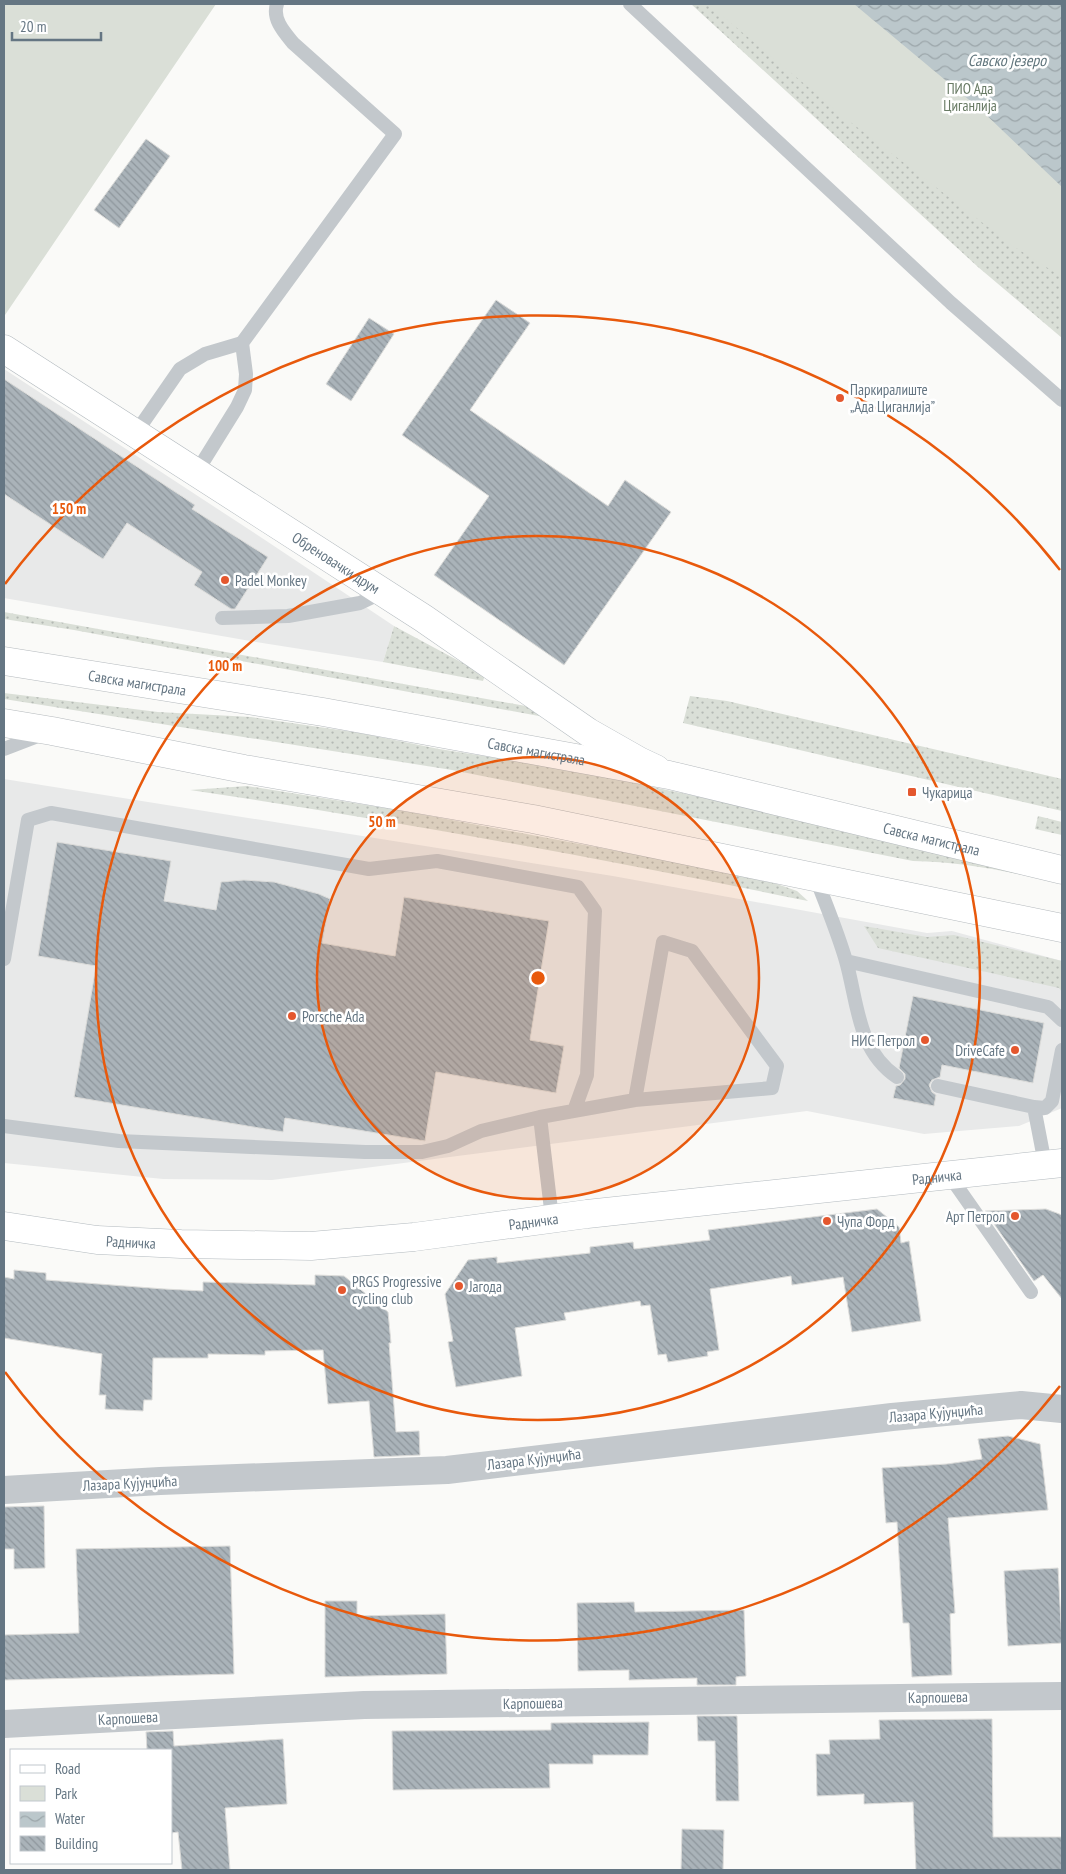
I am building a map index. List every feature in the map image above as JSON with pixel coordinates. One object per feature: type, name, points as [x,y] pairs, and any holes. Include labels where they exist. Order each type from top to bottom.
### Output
[{"type":"main road","name":"Обреновачки друм","points":[[4,349],[423,618],[588,732],[639,761],[669,775]]},
{"type":"main road","name":"Савска магистрала","points":[[4,661],[323,712],[669,775],[1062,870]]},
{"type":"main road","points":[[4,723],[533,819],[1062,928]]},
{"type":"main road","name":"Радничка","points":[[4,1226],[97,1240],[181,1244],[311,1246],[414,1237],[552,1218],[1054,1163]]},
{"type":"street","name":"Лазара Кујунџића","points":[[4,1490],[160,1481],[447,1470],[892,1417],[1021,1405],[1062,1409]]},
{"type":"street","name":"Карпошева","points":[[4,1724],[364,1706],[1062,1696]]},
{"type":"lane","points":[[135,434],[180,369],[205,354],[242,342],[395,134],[293,43],[281,28],[275,10],[277,4]]},
{"type":"lane","points":[[630,4],[951,303],[1062,400]]},
{"type":"lane","points":[[196,473],[246,390],[242,342]]},
{"type":"lane","points":[[222,618],[288,616],[360,604],[383,592]]},
{"type":"lane","points":[[4,749],[52,731]]},
{"type":"lane","points":[[4,958],[28,820],[51,813],[369,869],[437,861],[578,887],[595,911],[587,1074],[574,1111]]},
{"type":"lane","points":[[816,878],[846,961],[862,1030],[867,1042],[882,1064],[897,1077]]},
{"type":"lane","points":[[4,1126],[119,1141],[366,1152],[422,1152],[448,1146],[481,1131],[540,1117],[635,1100],[772,1088],[777,1066],[692,951],[663,942],[635,1100]]},
{"type":"lane","points":[[846,961],[1048,1007],[1062,1020]]},
{"type":"lane","points":[[938,1086],[1045,1108],[1052,1101],[1062,1050]]},
{"type":"lane","points":[[1034,1107],[1054,1163]]},
{"type":"lane","points":[[540,1117],[552,1218]]},
{"type":"lane","points":[[949,1175],[1031,1292]]},
{"type":"shaded area","points":[[4,369],[394,626],[383,662],[4,598]]},
{"type":"shaded area","points":[[4,779],[613,876],[927,933],[952,931],[1062,961],[1062,1108],[1019,1126],[924,1134],[807,1111],[272,1180],[163,1179],[4,1163]]},
{"type":"green space","points":[[4,4],[216,4],[5,315],[4,314]]},
{"type":"green space","name":"ПИО Ада Циганлија","points":[[691,4],[854,4],[1062,187],[1062,338],[978,267]]},
{"type":"green space","name":"ПИО Ада Циганлија","points":[[708,4],[1062,4],[1062,277],[1013,246],[849,121]]},
{"type":"green space","points":[[4,612],[542,709],[555,719],[74,630],[4,619]]},
{"type":"green space","points":[[394,626],[485,675],[483,681],[383,662]]},
{"type":"green space","points":[[4,693],[158,712],[251,717],[360,733],[439,749],[569,769],[817,822],[1062,878],[1062,884],[988,868],[951,863],[913,861],[452,770],[4,699]]},
{"type":"green space","points":[[690,696],[727,701],[1062,779],[1062,811],[683,723]]},
{"type":"green space","points":[[247,786],[404,811],[702,867],[777,884],[797,891],[808,901],[500,841],[190,790]]},
{"type":"green space","points":[[1038,816],[1062,822],[1062,835],[1035,829]]},
{"type":"green space","points":[[864,926],[927,937],[954,935],[1062,961],[1062,992],[1059,988],[878,948]]},
{"type":"water","name":"Савско језеро","points":[[854,4],[1062,4],[1062,187],[980,109]]},
{"type":"building","points":[[146,139],[170,156],[119,228],[94,210]]},
{"type":"building","points":[[496,300],[530,323],[470,410],[608,506],[625,480],[671,512],[564,665],[434,575],[489,496],[402,435]]},
{"type":"building","points":[[369,318],[394,334],[351,401],[326,384]]},
{"type":"building","points":[[4,379],[195,505],[192,509],[268,557],[235,609],[231,609],[194,585],[202,572],[127,523],[103,559],[4,494]]},
{"type":"building","points":[[57,842],[171,861],[164,901],[216,910],[221,882],[244,880],[274,882],[319,894],[330,899],[322,943],[395,956],[404,897],[549,921],[530,1040],[564,1046],[556,1093],[436,1072],[425,1141],[285,1118],[283,1132],[74,1097],[96,966],[38,956]]},
{"type":"building","points":[[913,996],[1044,1023],[1033,1083],[942,1065],[940,1077],[932,1080],[929,1085],[932,1092],[936,1095],[934,1106],[893,1098],[896,1086],[900,1085],[905,1079],[905,1074],[899,1068]]},
{"type":"building","points":[[877,1209],[899,1227],[901,1243],[909,1241],[921,1321],[852,1332],[843,1277],[792,1285],[791,1276],[710,1289],[719,1350],[707,1352],[708,1356],[668,1362],[666,1354],[658,1355],[650,1305],[641,1306],[640,1301],[564,1313],[566,1320],[515,1328],[522,1376],[456,1387],[448,1342],[453,1341],[445,1294],[468,1260],[497,1257],[497,1263],[590,1253],[590,1247],[633,1242],[634,1249],[710,1240],[708,1230]]},
{"type":"building","points":[[1046,1209],[1062,1215],[1062,1299],[1043,1275],[1034,1281],[985,1211]]},
{"type":"building","points":[[14,1270],[46,1273],[46,1280],[203,1291],[203,1282],[315,1285],[315,1275],[344,1276],[388,1312],[396,1432],[419,1431],[420,1455],[374,1457],[369,1401],[328,1404],[323,1350],[265,1351],[265,1355],[208,1354],[208,1358],[153,1358],[152,1400],[144,1400],[143,1411],[105,1409],[106,1395],[99,1395],[102,1354],[4,1338],[4,1277],[14,1279]]},
{"type":"building","points":[[1008,1436],[1040,1444],[1048,1510],[948,1518],[955,1613],[950,1614],[952,1675],[912,1677],[909,1623],[903,1623],[897,1522],[886,1523],[882,1468],[947,1464],[982,1459],[978,1439]]},
{"type":"building","points":[[44,1506],[45,1568],[14,1569],[14,1549],[4,1549],[4,1507]]},
{"type":"building","points":[[230,1546],[234,1674],[4,1680],[4,1635],[79,1633],[76,1549]]},
{"type":"building","points":[[1058,1568],[1062,1643],[1008,1646],[1004,1571]]},
{"type":"building","points":[[325,1601],[357,1601],[357,1616],[445,1614],[447,1674],[325,1677]]},
{"type":"building","points":[[634,1602],[635,1612],[744,1610],[746,1676],[736,1677],[736,1685],[697,1685],[697,1678],[629,1680],[629,1670],[578,1671],[577,1603]]},
{"type":"building","points":[[697,1716],[737,1716],[739,1801],[716,1801],[715,1741],[698,1741]]},
{"type":"building","points":[[992,1719],[993,1837],[1062,1837],[1062,1870],[916,1870],[913,1802],[864,1804],[864,1794],[817,1796],[816,1754],[830,1754],[829,1740],[880,1739],[879,1720]]},
{"type":"building","points":[[649,1722],[648,1755],[593,1755],[593,1764],[549,1764],[550,1788],[393,1790],[392,1731],[551,1730],[551,1723]]},
{"type":"building","points":[[173,1731],[174,1746],[283,1739],[287,1804],[225,1808],[230,1870],[182,1870],[178,1832],[172,1833],[172,1749],[147,1749],[146,1732]]},
{"type":"building","points":[[682,1829],[724,1830],[723,1870],[681,1870]]},
{"type":"place","name":"Паркиралиште „Ада Циганлија”","points":[[840,398]]},
{"type":"place","name":"Padel Monkey","points":[[225,580]]},
{"type":"place","name":"Чукарица","points":[[912,792]]},
{"type":"place","name":"Porsche Ada","points":[[292,1016]]},
{"type":"place","name":"НИС Петрол","points":[[925,1040]]},
{"type":"place","name":"DriveCafe","points":[[1015,1050]]},
{"type":"place","name":"Арт Петрол","points":[[1015,1216]]},
{"type":"place","name":"Чупа Форд","points":[[827,1221]]},
{"type":"place","name":"Јагода","points":[[459,1286]]},
{"type":"place","name":"PRGS Progressive cycling club","points":[[342,1290]]}]
